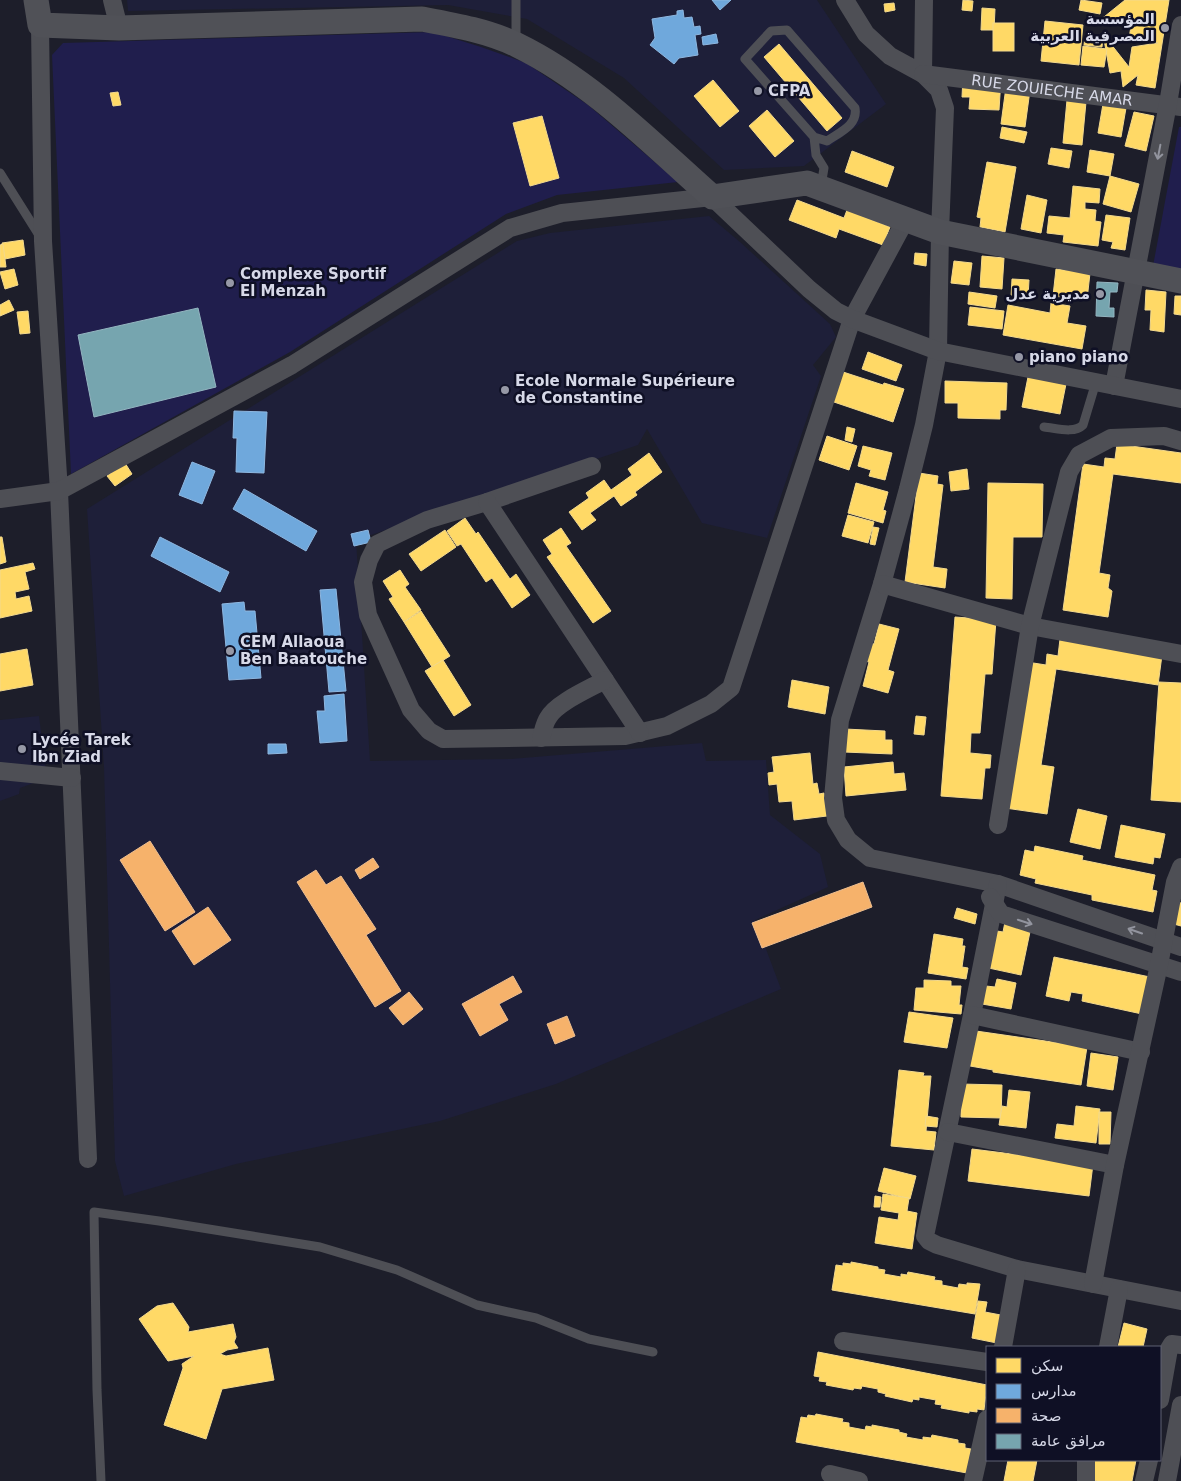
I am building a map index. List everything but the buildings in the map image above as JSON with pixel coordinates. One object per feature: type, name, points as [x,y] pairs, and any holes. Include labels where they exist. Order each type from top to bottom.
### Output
[{"type":"main road","points":[[36,0],[40,25],[119,28],[422,19],[488,34],[516,44],[540,57],[607,104],[712,198],[807,184],[940,232],[1181,281]]},
{"type":"street","points":[[112,0],[119,28]]},
{"type":"street","points":[[845,0],[866,34],[890,56],[923,74],[939,90],[946,108],[940,232],[938,351],[924,424],[882,584],[840,720],[833,798],[836,820],[848,840],[870,858],[998,884],[1181,947]]},
{"type":"street","points":[[923,74],[924,0]]},
{"type":"street","points":[[1114,386],[1136,272],[1174,106],[1181,24]]},
{"type":"street","points":[[40,25],[43,242],[59,490],[88,1158]]},
{"type":"street","name":"RUE ZOUIECHE AMAR","points":[[923,74],[1174,106]]},
{"type":"street","points":[[0,499],[59,490],[292,365],[510,228],[562,212],[712,198],[809,289],[836,311],[852,319],[938,351],[1181,398]]},
{"type":"street","points":[[592,466],[487,502],[427,520],[377,544],[369,560],[363,582],[368,615],[411,710],[429,732],[443,740],[625,736],[667,726],[710,704],[731,688],[852,319],[906,219]]},
{"type":"street","points":[[998,825],[1030,626],[1069,472],[1079,455],[1111,438],[1164,436],[1181,441]]},
{"type":"street","points":[[487,502],[640,733]]},
{"type":"street","points":[[882,584],[1030,626],[1181,654]]},
{"type":"street","points":[[541,738],[547,719],[553,712],[563,704],[605,680]]},
{"type":"street","points":[[0,771],[72,778]]},
{"type":"street","points":[[1093,1284],[1115,1164],[1141,1052],[1175,882],[1181,867]]},
{"type":"street","points":[[980,879],[1001,914],[1181,972]]},
{"type":"street","points":[[998,884],[948,1132],[924,1236],[937,1245],[1017,1269],[1181,1301]]},
{"type":"street","points":[[972,1015],[1141,1052]]},
{"type":"street","points":[[948,1132],[1115,1164]]},
{"type":"street","points":[[1003,1346],[1017,1269]]},
{"type":"street","points":[[1108,1346],[1119,1289]]},
{"type":"street","points":[[843,1341],[986,1362]]},
{"type":"street","points":[[1161,1394],[1169,1349],[1172,1344],[1181,1345]]},
{"type":"street","points":[[1167,1481],[1181,1405]]},
{"type":"street","points":[[973,1481],[986,1423]]},
{"type":"street","points":[[1086,1461],[1086,1481]]},
{"type":"street","points":[[1144,1481],[1149,1461]]},
{"type":"street","points":[[830,1474],[859,1481]]},
{"type":"lane","points":[[516,0],[516,44]]},
{"type":"lane","points":[[814,137],[827,141],[853,123],[856,116],[855,108],[787,30],[771,31],[745,58],[814,137],[816,155],[824,168],[821,189]]},
{"type":"lane","points":[[0,173],[43,242]]},
{"type":"lane","points":[[1044,427],[1079,429],[1083,425],[1096,382]]},
{"type":"lane","points":[[101,1481],[97,1390],[94,1212],[159,1220],[320,1247],[396,1270],[477,1305],[536,1318],[589,1339],[653,1352]]},
{"type":"shaded area","name":"CFPA","points":[[127,0],[817,0],[886,104],[804,166],[724,170],[624,78],[527,19],[448,5],[128,11]]},
{"type":"shaded area","name":"Complexe Sportif El Menzah","points":[[433,32],[526,63],[588,105],[678,182],[557,195],[506,214],[290,352],[71,474],[52,55],[63,43]]},
{"type":"shaded area","points":[[1179,127],[1181,127],[1181,271],[1153,266]]},
{"type":"shaded area","points":[[709,216],[830,324],[836,337],[813,365],[821,376],[767,538],[702,523],[647,429],[638,445],[356,540],[370,761],[511,759],[702,743],[706,761],[766,760],[770,815],[820,854],[828,887],[755,920],[781,989],[556,1084],[440,1121],[236,1164],[124,1196],[115,1161],[104,767],[87,509],[517,241],[550,233]]},
{"type":"shaded area","name":"Lycée Tarek Ibn Ziad","points":[[39,716],[47,778],[20,788],[19,794],[0,801],[0,720]]},
{"type":"place","name":"المؤسسة المصرفية العربية","points":[[1165,28]]},
{"type":"place","name":"CFPA","points":[[758,91]]},
{"type":"place","name":"Complexe Sportif El Menzah","points":[[230,283]]},
{"type":"place","name":"مديرية عدل","points":[[1100,294]]},
{"type":"place","name":"piano piano","points":[[1019,357]]},
{"type":"place","name":"Ecole Normale Supérieure de Constantine","points":[[505,390]]},
{"type":"place","name":"CEM Allaoua Ben Baatouche","points":[[230,651]]},
{"type":"place","name":"Lycée Tarek Ibn Ziad","points":[[22,749]]}]
